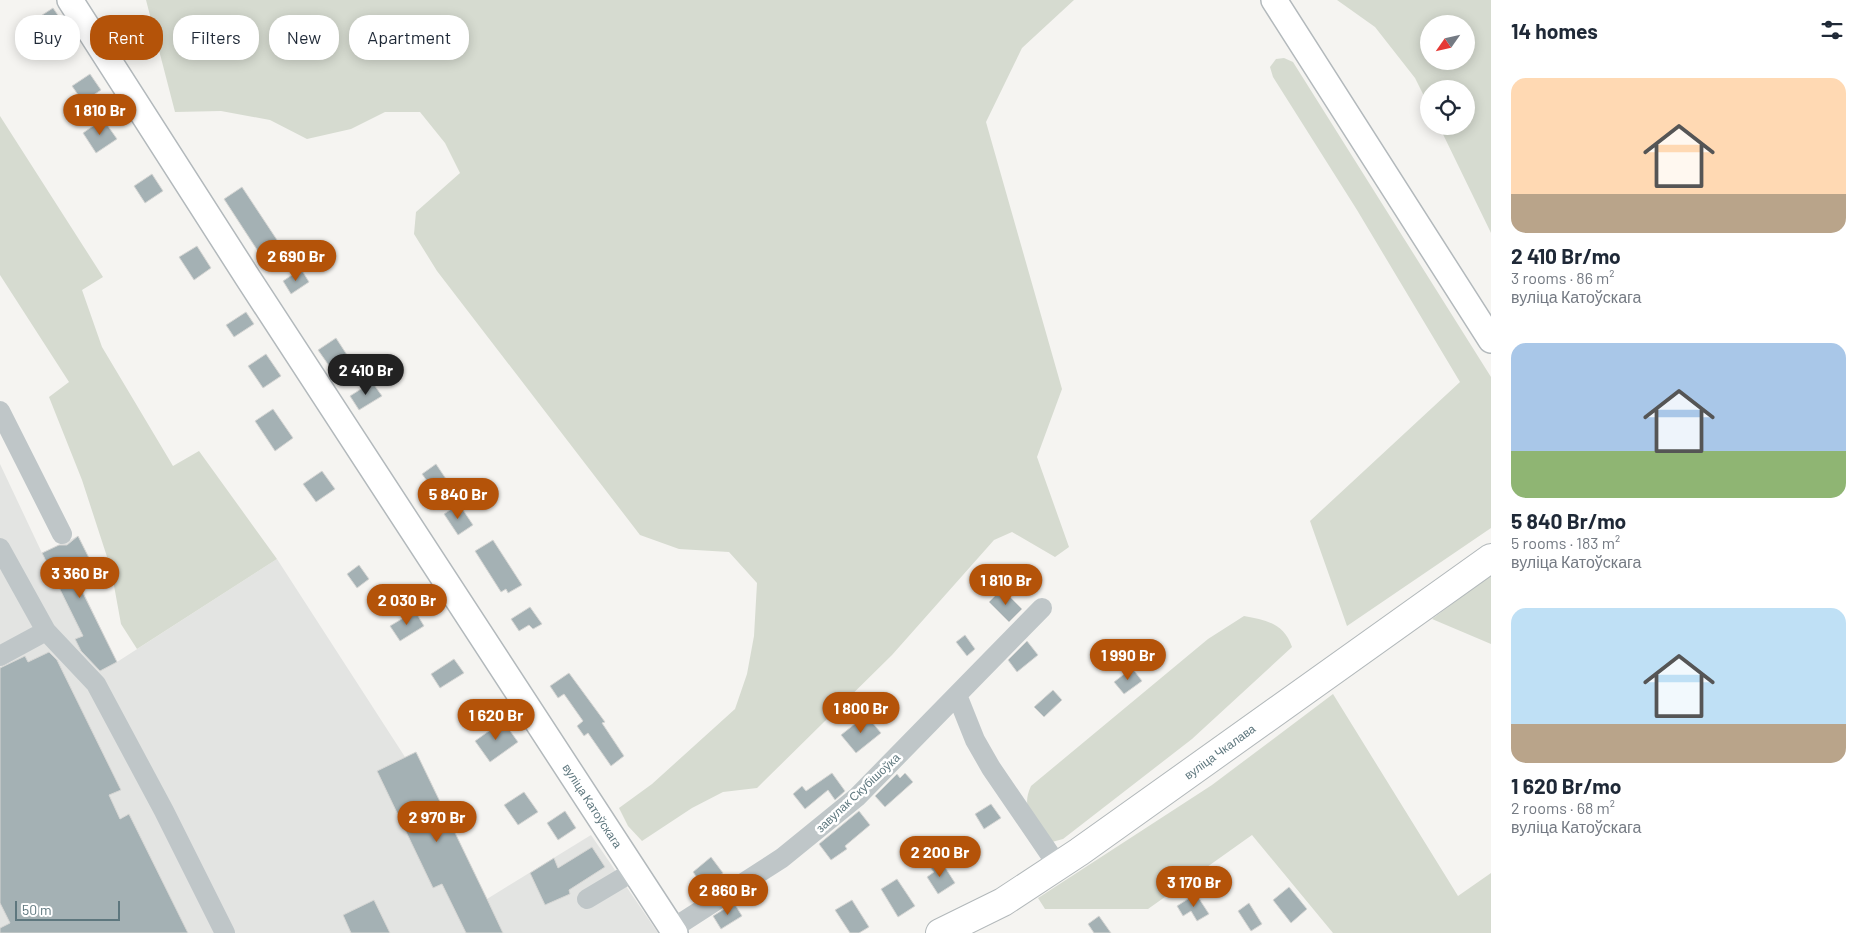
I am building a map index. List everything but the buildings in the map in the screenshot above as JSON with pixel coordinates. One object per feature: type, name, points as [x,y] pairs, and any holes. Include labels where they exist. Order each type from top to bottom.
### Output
[{"type":"highway","name":"вуліца Чкалава","points":[[940,933],[1003,902],[1058,866],[1491,558]]},
{"type":"main road","name":"вуліца Катоўскага","points":[[70,0],[242,270],[673,931]]},
{"type":"main road","points":[[1274,0],[1491,340]]},
{"type":"street","points":[[0,411],[62,534]]},
{"type":"street","points":[[0,548],[46,631],[96,684],[164,811],[225,933]]},
{"type":"street","name":"завулак Скубішоўка","points":[[673,931],[782,858],[857,797],[1042,608]]},
{"type":"street","points":[[0,656],[46,631]]},
{"type":"street","points":[[957,695],[975,740],[991,768],[1058,866]]},
{"type":"street","points":[[587,899],[634,871]]},
{"type":"shaded area","points":[[146,0],[1074,0],[1022,48],[986,122],[1062,389],[1037,457],[1069,547],[1055,557],[1012,532],[994,540],[892,655],[757,788],[723,792],[692,808],[642,841],[628,826],[619,808],[652,784],[735,709],[747,674],[754,636],[757,583],[729,552],[679,549],[640,535],[437,271],[414,234],[416,212],[460,173],[445,143],[420,112],[385,112],[351,129],[307,139],[270,120],[221,111],[175,112],[162,60],[163,15],[150,15]]},
{"type":"shaded area","points":[[1337,0],[1491,0],[1491,233],[1443,135],[1475,135],[1475,80],[1420,80],[1420,88],[1415,78],[1375,27]]},
{"type":"shaded area","points":[[1284,58],[1293,62],[1491,377],[1491,528],[1347,626],[1310,521],[1460,382],[1357,210],[1273,77],[1270,67],[1276,59]]},
{"type":"shaded area","points":[[0,116],[103,277],[82,290],[102,347],[173,466],[199,451],[277,559],[137,649],[121,624],[111,569],[82,480],[49,397],[69,382],[0,275]]},
{"type":"shaded area","points":[[0,464],[42,553],[78,536],[97,574],[79,583],[117,662],[277,559],[405,757],[416,752],[487,899],[591,835],[658,933],[0,933]]},
{"type":"shaded area","points":[[1491,575],[1491,644],[1432,619]]},
{"type":"shaded area","points":[[1244,616],[1273,624],[1289,639],[1292,647],[1192,739],[1063,839],[1052,842],[1031,817],[1028,810],[1028,795],[1031,786],[1208,639]]},
{"type":"shaded area","points":[[1333,694],[1458,896],[1491,873],[1491,933],[1333,933],[1252,835],[1148,909],[1045,909],[1038,898],[1212,785]]}]
